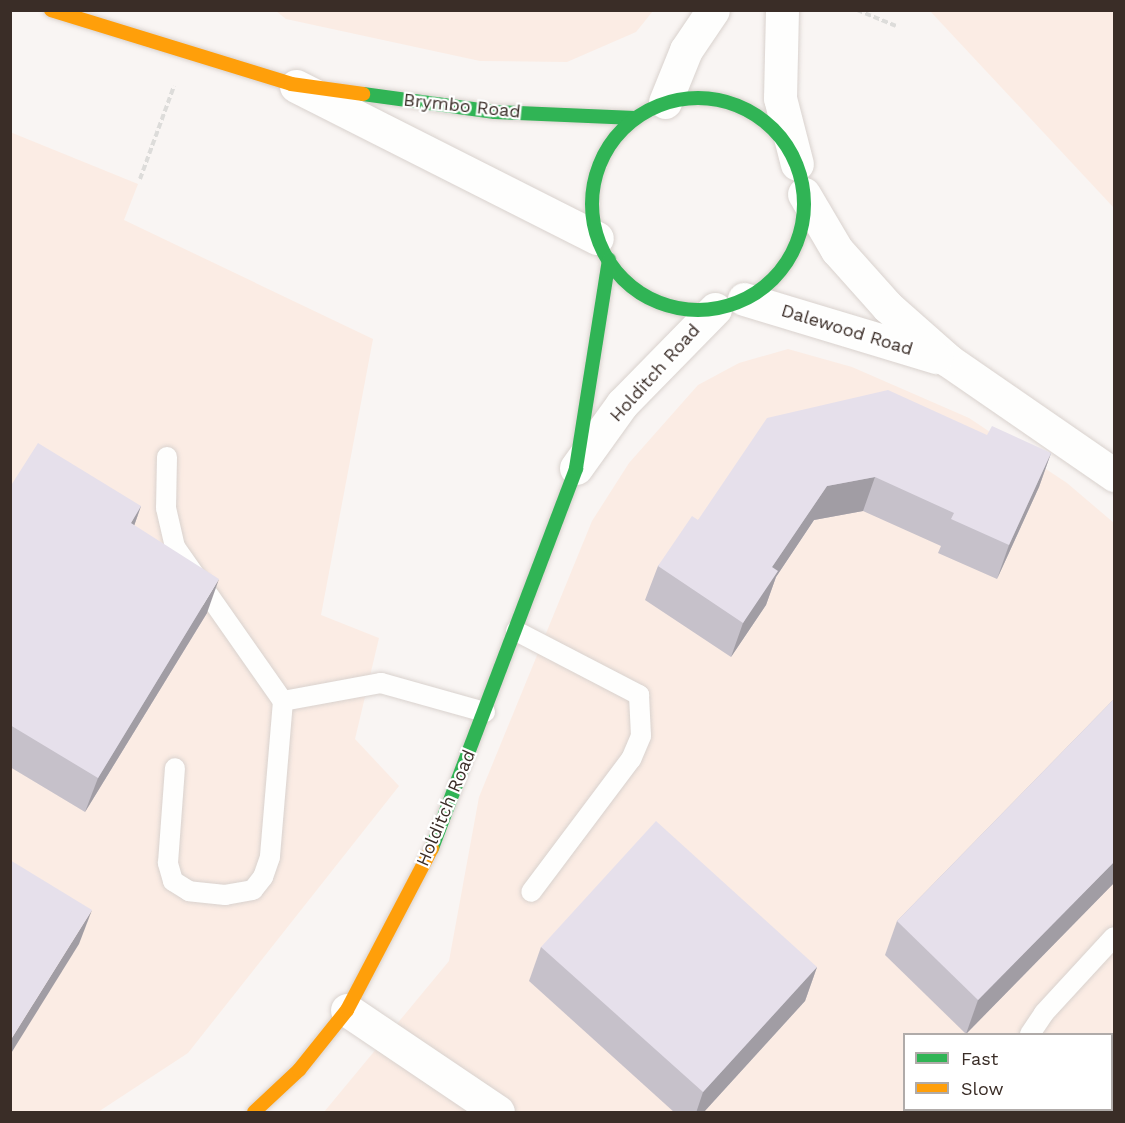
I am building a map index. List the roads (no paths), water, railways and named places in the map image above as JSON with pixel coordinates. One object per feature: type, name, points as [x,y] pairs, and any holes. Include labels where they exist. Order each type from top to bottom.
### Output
[{"type":"street","name":"Brymbo Road","points":[[51,10],[291,84],[495,112],[635,118]]},
{"type":"street","points":[[665,102],[686,50],[713,10]]},
{"type":"street","name":"Dalewood Road","points":[[782,10],[780,98],[800,179],[837,250],[888,307],[949,361],[1114,475]]},
{"type":"street","name":"Brymbo Road","points":[[291,84],[603,249]]},
{"type":"street","points":[[713,98],[748,109],[780,136],[800,179],[803,222],[793,252],[772,280],[730,304],[693,310],[662,303],[627,283],[603,249],[592,194],[599,165],[608,147],[635,118],[665,102],[713,98]]},
{"type":"street","name":"Holditch Road","points":[[254,1113],[299,1070],[347,1010],[435,843],[576,468],[603,249]]},
{"type":"street","name":"Dalewood Road","points":[[730,304],[949,361]]},
{"type":"street","name":"Holditch Road","points":[[576,468],[630,395],[730,304]]},
{"type":"street","points":[[347,1010],[498,1113]]},
{"type":"lane","points":[[167,457],[166,508],[175,547],[283,700],[270,857],[263,877],[253,890],[225,894],[189,891],[173,881],[168,863],[175,768]]},
{"type":"lane","points":[[516,631],[639,695],[641,736],[631,759],[531,892]]},
{"type":"lane","points":[[283,700],[381,683],[485,712]]},
{"type":"lane","points":[[1031,1033],[1044,1013],[1114,937]]}]
